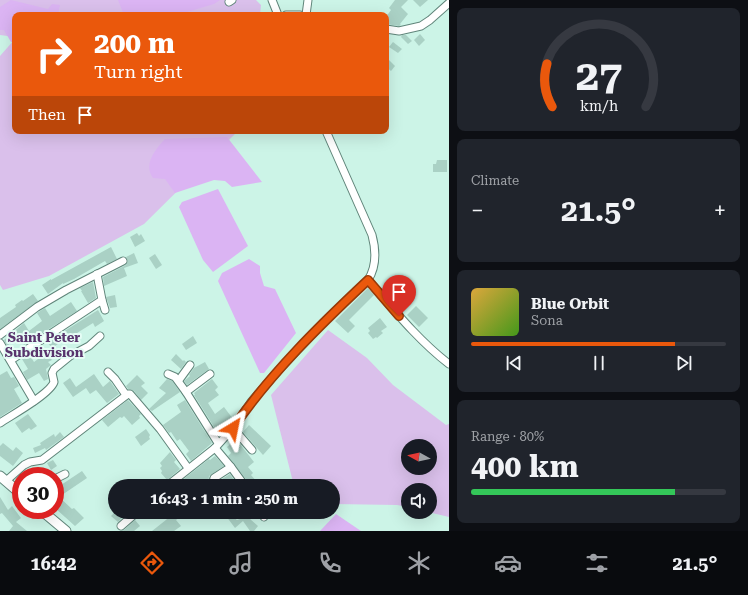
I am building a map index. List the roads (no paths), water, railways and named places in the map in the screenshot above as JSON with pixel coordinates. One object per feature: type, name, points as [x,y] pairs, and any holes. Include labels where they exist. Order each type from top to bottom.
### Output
[{"type":"main road","points":[[3,479],[12,486]]},
{"type":"main road","points":[[52,519],[66,531]]},
{"type":"street","points":[[272,0],[277,12]]},
{"type":"street","points":[[306,12],[308,0]]},
{"type":"street","points":[[389,29],[399,31],[421,26],[449,3]]},
{"type":"street","points":[[175,479],[217,445],[233,428],[251,402],[297,350],[322,323],[368,280],[374,267],[375,246],[372,234],[327,134]]},
{"type":"street","points":[[0,335],[37,307],[66,290],[123,261]]},
{"type":"street","points":[[97,274],[105,310]]},
{"type":"street","points":[[368,280],[409,328],[449,364]]},
{"type":"street","points":[[11,360],[102,300]]},
{"type":"street","points":[[0,423],[51,388],[54,378],[52,373],[54,368],[70,356],[89,346],[100,336]]},
{"type":"street","points":[[0,344],[11,360],[34,401]]},
{"type":"street","points":[[179,380],[190,365]]},
{"type":"street","points":[[108,372],[126,395]]},
{"type":"street","points":[[168,374],[179,380],[217,445],[240,479]]},
{"type":"street","points":[[186,392],[210,374]]},
{"type":"street","points":[[3,479],[30,462],[42,460],[99,418],[126,395],[130,394],[160,429],[188,468]]},
{"type":"street","points":[[233,428],[252,450]]},
{"type":"street","points":[[214,479],[231,467]]},
{"type":"street","points":[[121,526],[129,519]]},
{"type":"district","name":"Saint Peter Subdivision","points":[[44,344]]}]
